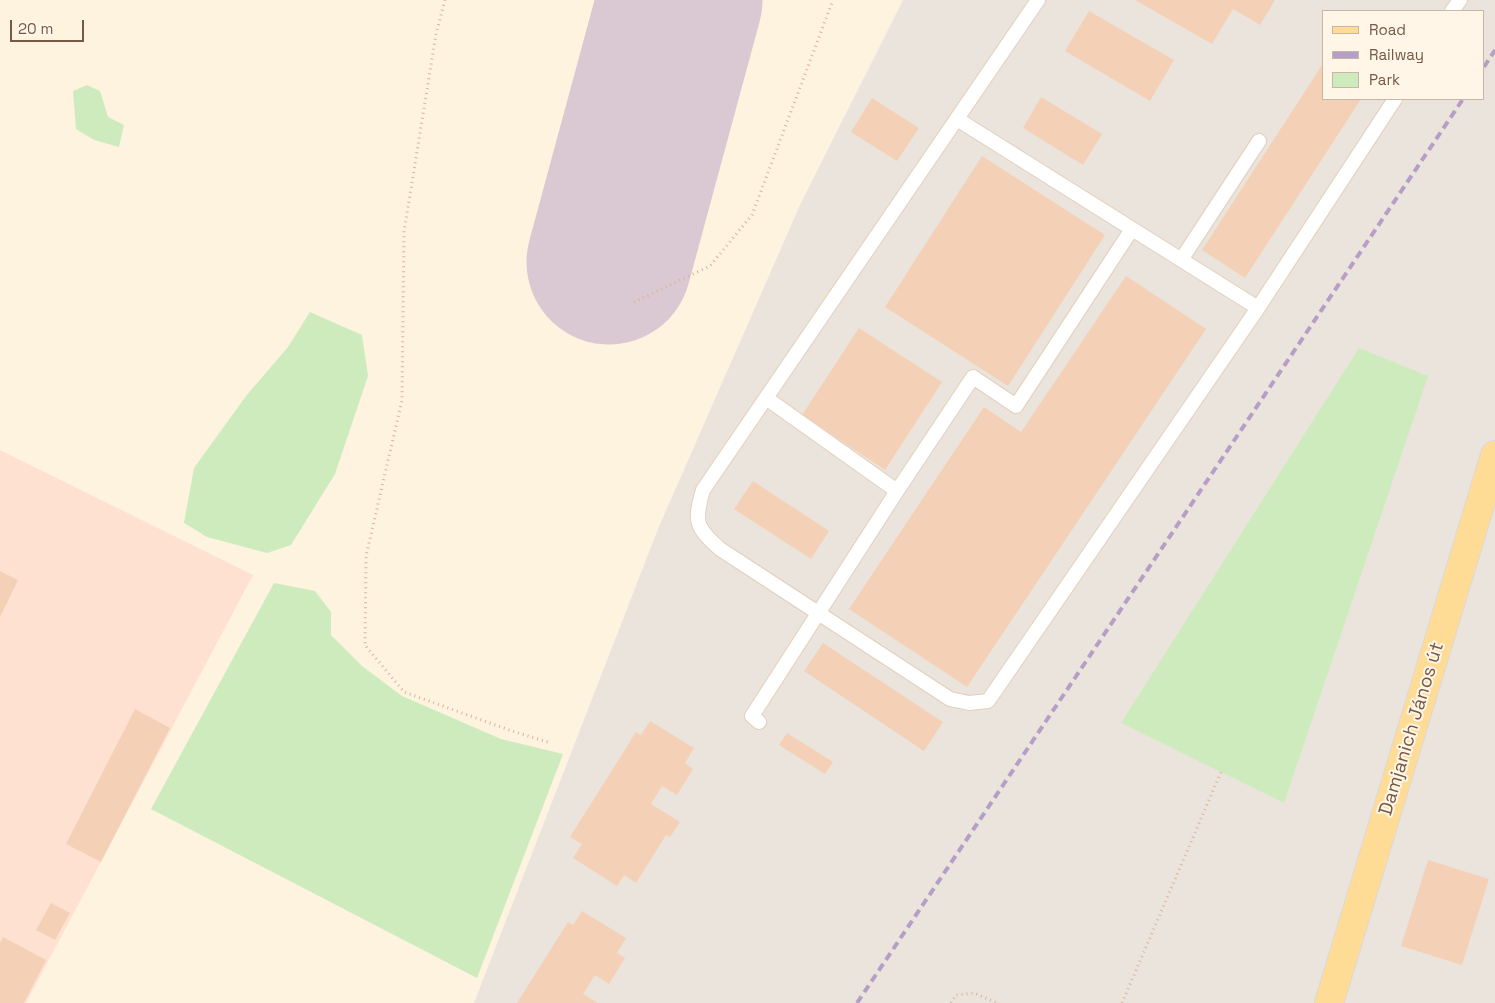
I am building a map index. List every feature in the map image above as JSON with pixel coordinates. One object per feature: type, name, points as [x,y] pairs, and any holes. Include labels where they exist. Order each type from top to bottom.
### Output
[{"type":"main road","name":"Damjanich János út","points":[[1329,1003],[1495,455]]},
{"type":"lane","points":[[1038,0],[703,490],[697,513],[703,534],[720,549],[950,699],[969,703],[988,700],[1258,308],[1394,100]]},
{"type":"lane","points":[[957,119],[1258,308]]},
{"type":"lane","points":[[1181,260],[1260,141]]},
{"type":"lane","points":[[760,722],[752,716],[973,377],[1016,406],[1132,229]]},
{"type":"lane","points":[[766,398],[897,491]]},
{"type":"path","points":[[445,0],[436,34],[404,232],[402,400],[366,556],[365,645],[404,692],[551,743]]},
{"type":"path","points":[[634,302],[710,266],[752,215],[833,0]]},
{"type":"path","points":[[1122,1003],[1221,772]]},
{"type":"path","points":[[951,1003],[956,995],[974,993],[997,1003]]},
{"type":"shaded area","points":[[903,0],[1495,0],[1495,1003],[474,1003],[658,529],[800,205]]},
{"type":"shaded area","points":[[0,450],[253,575],[26,1003],[0,1003]]},
{"type":"green space","points":[[87,85],[100,91],[108,117],[124,125],[119,147],[94,140],[76,129],[73,91]]},
{"type":"green space","points":[[310,312],[362,335],[368,376],[335,474],[291,545],[267,553],[207,537],[184,523],[194,468],[246,396],[288,347]]},
{"type":"green space","points":[[1359,348],[1428,376],[1284,803],[1121,723]]},
{"type":"green space","points":[[274,583],[315,591],[331,612],[331,635],[362,666],[402,696],[501,739],[563,754],[477,978],[151,809]]},
{"type":"sand","points":[[560,245],[563,247],[562,253],[662,279],[664,271],[668,272],[665,283],[557,256]]},
{"type":"sand","points":[[592,287],[599,290],[600,294],[595,310],[588,314],[582,310],[581,303],[586,290]],"holes":[[[591,290],[596,292],[592,309],[585,309],[588,293]]]},
{"type":"building","points":[[1135,0],[1275,0],[1260,25],[1233,9],[1212,44]]},
{"type":"building","points":[[1089,11],[1174,60],[1150,101],[1065,51]]},
{"type":"building","points":[[1322,65],[1322,100],[1360,100],[1245,278],[1202,250]]},
{"type":"building","points":[[1041,97],[1102,134],[1083,165],[1023,128]]},
{"type":"building","points":[[872,98],[919,128],[897,161],[851,132]]},
{"type":"building","points":[[982,156],[1105,235],[1008,386],[885,307]]},
{"type":"building","points":[[1126,276],[1206,329],[967,687],[849,609],[984,407],[1021,432]]},
{"type":"building","points":[[859,328],[942,382],[885,470],[802,415]]},
{"type":"building","points":[[753,481],[829,531],[811,559],[734,509]]},
{"type":"building","points":[[0,571],[18,580],[0,617]]},
{"type":"building","points":[[823,643],[943,722],[924,751],[804,671]]},
{"type":"building","points":[[135,709],[170,728],[101,862],[66,844]]},
{"type":"building","points":[[650,721],[694,748],[685,763],[693,769],[677,795],[662,786],[651,804],[680,822],[670,837],[666,835],[636,883],[624,875],[617,886],[573,858],[582,844],[570,837],[636,732],[641,735]]},
{"type":"building","points":[[787,733],[833,762],[825,774],[779,745]]},
{"type":"building","points":[[1428,860],[1489,879],[1462,965],[1401,946]]},
{"type":"building","points":[[51,903],[70,913],[55,940],[36,930]]},
{"type":"building","points":[[582,911],[626,938],[617,953],[625,958],[609,984],[595,975],[583,994],[598,1003],[517,1003],[568,922],[573,925]]},
{"type":"building","points":[[3,937],[46,960],[24,1003],[0,1003],[0,943]]},
{"type":"runway","points":[[609,262],[680,0]]},
{"type":"railway","points":[[1485,65],[1495,50]]},
{"type":"railway","points":[[857,1003],[1462,100]]}]
